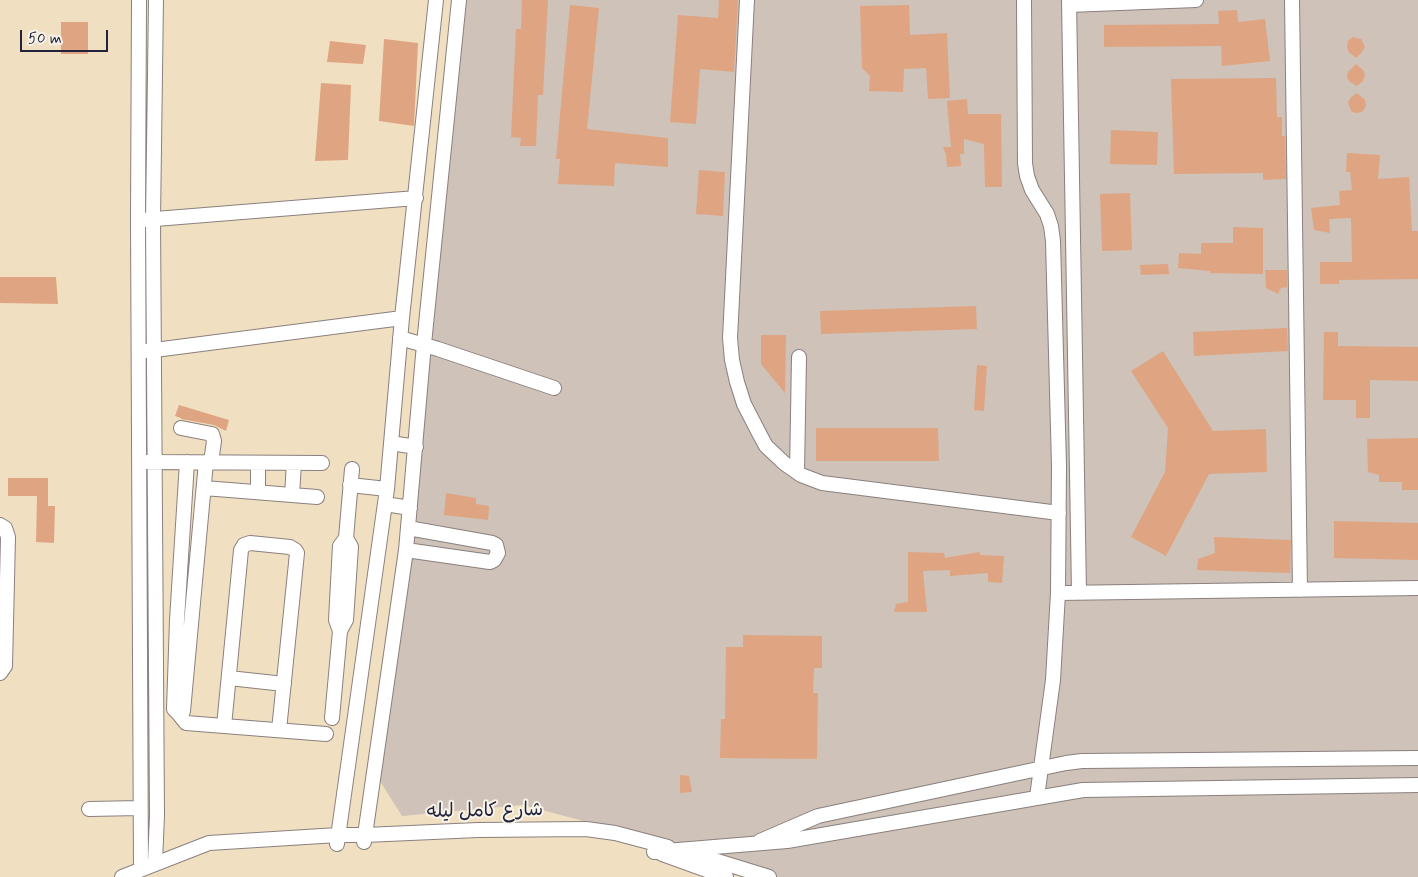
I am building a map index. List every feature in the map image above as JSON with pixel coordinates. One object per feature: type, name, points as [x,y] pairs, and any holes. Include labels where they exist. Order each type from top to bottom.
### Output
[{"type":"street","points":[[139,0],[138,220],[141,869]]},
{"type":"street","points":[[155,863],[157,815],[153,220],[156,0]]},
{"type":"street","points":[[337,839],[387,489],[402,318],[436,0]]},
{"type":"street","points":[[364,839],[406,550],[424,344],[459,0]]},
{"type":"street","points":[[747,0],[730,316],[732,360],[737,382],[744,404],[760,435],[775,455],[797,472],[811,480],[822,483],[1059,513]]},
{"type":"street","points":[[1024,0],[1025,163],[1032,190],[1047,214],[1053,241],[1059,513],[1058,593],[1053,680],[1037,797]]},
{"type":"street","points":[[1079,592],[1069,2],[1196,0]]},
{"type":"street","points":[[1292,0],[1300,590]]},
{"type":"street","points":[[434,25],[456,27]]},
{"type":"street","points":[[421,143],[444,146]]},
{"type":"street","points":[[138,220],[416,196],[428,187],[440,190]]},
{"type":"street","points":[[416,196],[426,206],[438,206]]},
{"type":"street","points":[[139,352],[402,318]]},
{"type":"street","points":[[139,326],[154,326]]},
{"type":"street","points":[[400,338],[424,344],[554,388]]},
{"type":"street","points":[[797,472],[799,357]]},
{"type":"street","points":[[178,713],[183,711],[204,488],[214,441],[212,434],[181,428]]},
{"type":"street","points":[[391,443],[416,447]]},
{"type":"street","points":[[139,462],[322,463]]},
{"type":"street","points":[[187,462],[177,620],[174,709],[186,722],[326,734]]},
{"type":"street","points":[[258,463],[258,492]]},
{"type":"street","points":[[292,495],[294,463]]},
{"type":"street","points":[[332,718],[340,631],[346,620],[351,547],[346,538],[352,469]]},
{"type":"street","points":[[350,485],[387,489]]},
{"type":"street","points":[[204,488],[317,497]]},
{"type":"street","points":[[385,504],[410,508]]},
{"type":"street","points":[[0,525],[5,528],[8,537],[2,636],[5,666],[0,673]]},
{"type":"street","points":[[406,550],[490,562],[494,560],[498,553],[498,549],[492,543],[408,528]]},
{"type":"street","points":[[224,726],[241,550],[247,544],[258,544],[290,547],[296,553],[279,730]]},
{"type":"street","points":[[1058,593],[1418,588]]},
{"type":"street","points":[[177,620],[191,622]]},
{"type":"street","points":[[228,678],[284,684]]},
{"type":"street","points":[[753,844],[818,816],[1066,763],[1096,760],[1418,758]]},
{"type":"street","points":[[654,852],[682,851],[821,836],[1037,797],[1099,788],[1418,785]]},
{"type":"street","points":[[89,809],[140,811],[157,815]]},
{"type":"street","name":"شارع كامل ليله","points":[[364,839],[478,830],[586,829],[615,833],[769,877]]},
{"type":"street","name":"شارع كامل ليله","points":[[122,877],[209,843],[337,839],[524,838],[615,841],[654,852],[726,877]]},
{"type":"shaded area","points":[[459,0],[1418,0],[1418,877],[776,877],[708,854],[523,805],[402,816],[378,778]]},
{"type":"building","points":[[522,0],[548,0],[543,95],[538,95],[536,146],[520,146],[521,138],[511,137],[516,29],[521,29]]},
{"type":"building","points":[[719,0],[738,0],[734,72],[700,69],[696,124],[670,122],[678,15],[718,18]]},
{"type":"building","points":[[570,5],[599,8],[587,129],[668,138],[668,167],[615,163],[614,186],[558,184],[560,159],[556,159]]},
{"type":"building","points":[[909,5],[910,35],[947,33],[950,98],[928,99],[926,68],[904,69],[903,92],[869,91],[870,76],[862,68],[860,6]]},
{"type":"building","points":[[1237,10],[1238,22],[1265,19],[1270,61],[1222,66],[1221,46],[1104,47],[1104,25],[1219,24],[1218,11]]},
{"type":"building","points":[[61,22],[88,22],[88,54],[61,54]]},
{"type":"building","points":[[1353,37],[1361,39],[1365,47],[1356,58],[1349,52],[1347,47],[1348,41]]},
{"type":"building","points":[[384,39],[418,43],[414,126],[379,121]]},
{"type":"building","points":[[330,41],[366,45],[363,64],[327,62]]},
{"type":"building","points":[[1356,64],[1363,70],[1365,75],[1363,81],[1357,86],[1347,78],[1348,72]]},
{"type":"building","points":[[1276,78],[1277,117],[1282,117],[1282,136],[1285,136],[1286,179],[1263,180],[1263,173],[1174,174],[1171,79]]},
{"type":"building","points":[[321,83],[351,85],[348,160],[315,161]]},
{"type":"building","points":[[1357,93],[1365,100],[1366,106],[1362,112],[1356,113],[1351,111],[1348,102]]},
{"type":"building","points":[[967,99],[968,114],[1001,114],[1002,187],[985,187],[984,144],[964,139],[964,154],[960,154],[961,166],[947,167],[943,147],[951,147],[947,101]]},
{"type":"building","points":[[1111,130],[1158,132],[1157,165],[1110,164]]},
{"type":"building","points":[[1347,153],[1380,155],[1378,179],[1409,177],[1412,231],[1418,231],[1418,279],[1339,280],[1339,284],[1320,284],[1320,262],[1352,262],[1351,218],[1329,219],[1330,233],[1314,230],[1311,208],[1340,205],[1339,191],[1352,190],[1350,172],[1346,172]]},
{"type":"building","points":[[699,170],[725,172],[723,216],[696,214]]},
{"type":"building","points":[[1130,193],[1132,250],[1102,251],[1100,194]]},
{"type":"building","points":[[1233,227],[1263,228],[1263,274],[1210,273],[1210,271],[1178,268],[1179,253],[1201,254],[1201,243],[1233,243]]},
{"type":"building","points":[[1168,264],[1169,274],[1141,275],[1140,265]]},
{"type":"building","points":[[1265,270],[1287,270],[1287,287],[1281,288],[1278,294],[1266,288]]},
{"type":"building","points":[[0,277],[56,277],[58,304],[0,303]]},
{"type":"building","points":[[976,306],[977,329],[821,334],[820,311]]},
{"type":"building","points":[[1287,328],[1288,351],[1194,356],[1193,332]]},
{"type":"building","points":[[1324,332],[1338,332],[1338,346],[1418,347],[1418,381],[1370,380],[1370,418],[1356,418],[1356,400],[1323,400]]},
{"type":"building","points":[[761,335],[786,335],[785,393],[761,364]]},
{"type":"building","points":[[1163,351],[1213,431],[1266,429],[1267,472],[1209,474],[1166,556],[1131,537],[1165,472],[1168,428],[1131,371]]},
{"type":"building","points":[[977,365],[987,366],[984,411],[974,410]]},
{"type":"building","points":[[179,405],[229,420],[226,431],[214,425],[181,419],[175,416]]},
{"type":"building","points":[[816,428],[938,428],[939,461],[816,461]]},
{"type":"building","points":[[1418,438],[1418,490],[1402,490],[1402,482],[1379,482],[1379,475],[1368,472],[1367,439]]},
{"type":"building","points":[[8,478],[48,478],[48,506],[55,506],[54,543],[36,542],[37,496],[8,496]]},
{"type":"building","points":[[446,493],[476,498],[476,504],[489,506],[488,520],[444,515]]},
{"type":"building","points":[[1334,521],[1418,523],[1418,560],[1334,558]]},
{"type":"building","points":[[1214,537],[1291,540],[1290,573],[1197,570],[1198,559],[1215,553]]},
{"type":"building","points":[[908,552],[944,553],[945,558],[979,552],[980,555],[1004,556],[1002,583],[988,582],[988,573],[950,576],[950,570],[923,571],[927,612],[894,612],[896,604],[908,602]]},
{"type":"building","points":[[743,635],[822,636],[822,668],[814,668],[813,693],[818,693],[817,759],[720,758],[721,719],[725,719],[726,647],[743,647]]},
{"type":"building","points":[[680,775],[689,776],[692,792],[680,793]]}]
